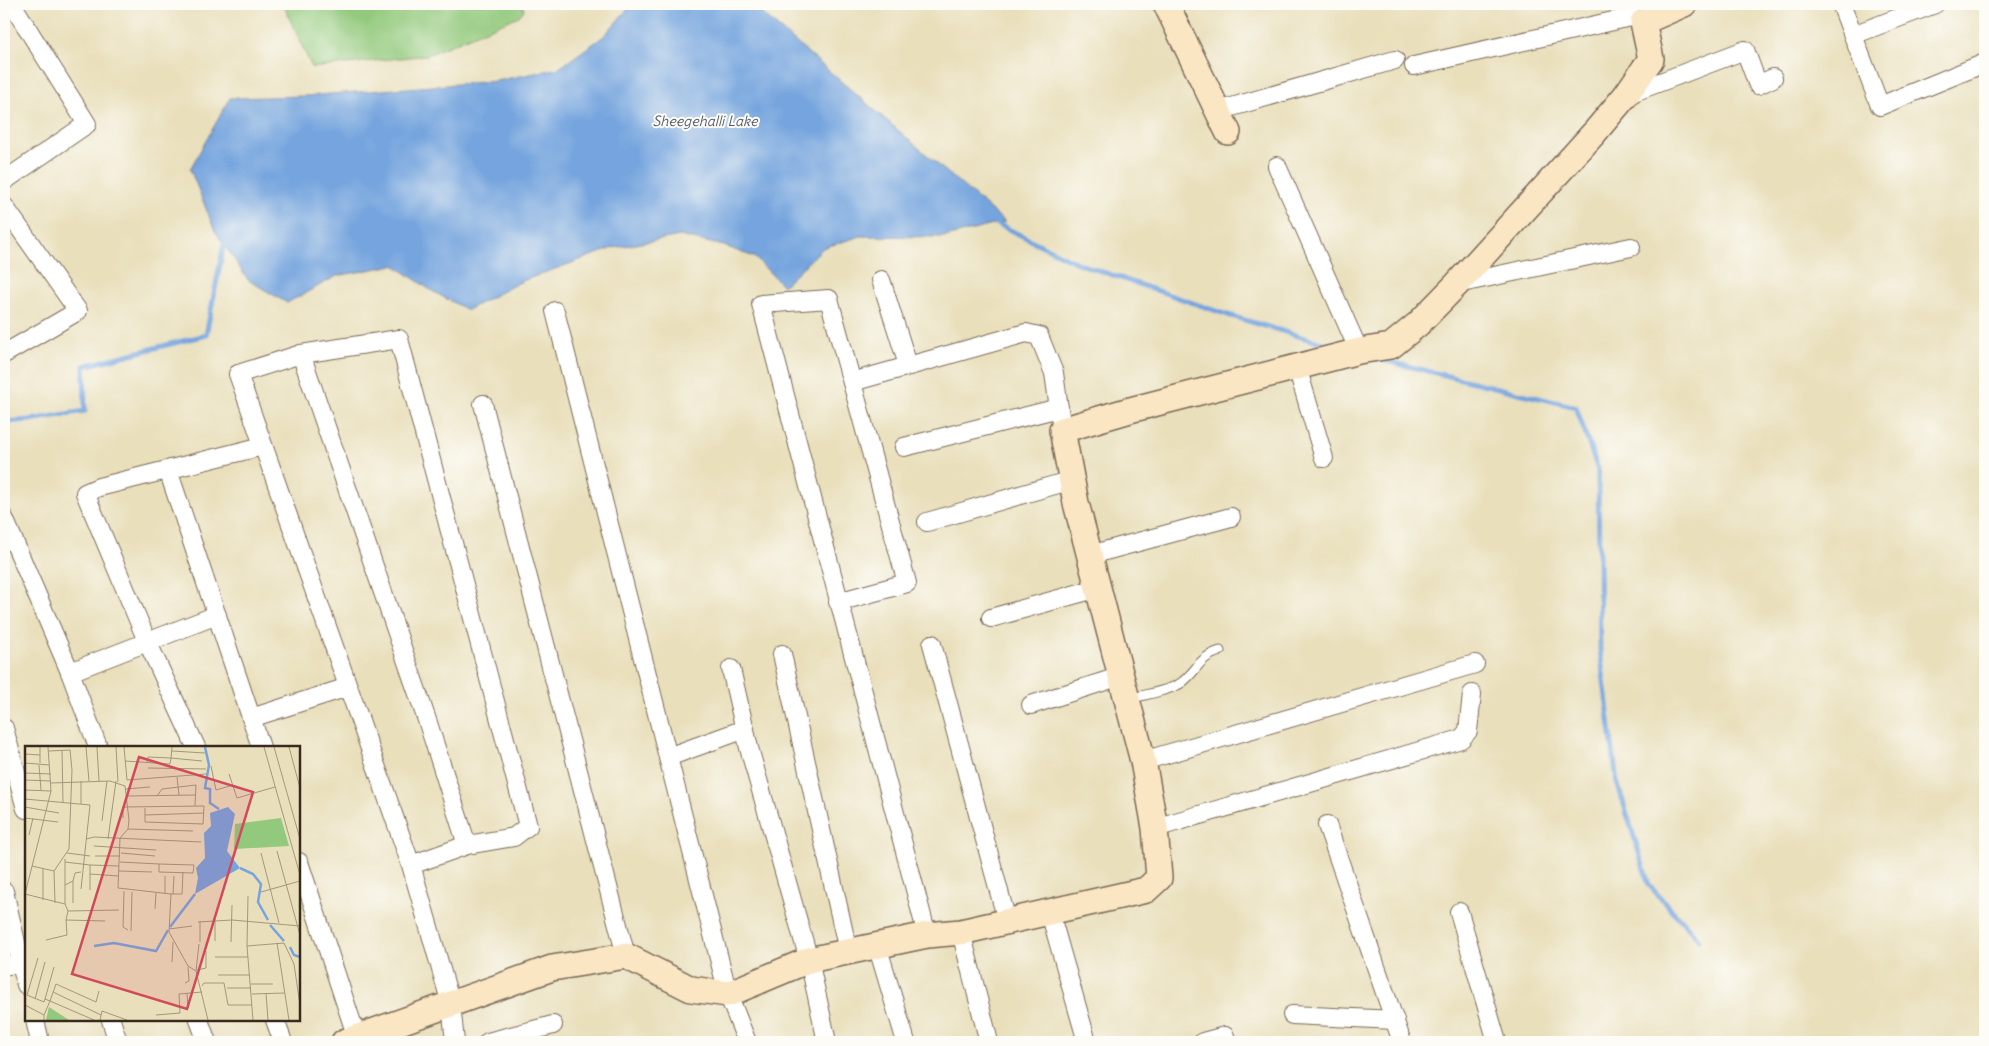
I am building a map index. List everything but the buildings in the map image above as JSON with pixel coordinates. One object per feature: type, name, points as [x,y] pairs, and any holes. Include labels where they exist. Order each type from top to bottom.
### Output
[{"type":"street","points":[[4,181],[88,124],[12,4]]},
{"type":"street","points":[[1166,4],[1223,121],[1395,60]]},
{"type":"street","points":[[1414,66],[1684,4]]},
{"type":"street","points":[[1841,4],[1880,106],[1985,63]]},
{"type":"street","points":[[1853,35],[1936,4]]},
{"type":"street","points":[[904,447],[1061,419],[1130,410],[1359,351],[1391,346],[1418,324],[1458,284],[1626,95],[1651,59],[1634,14]]},
{"type":"street","points":[[1626,95],[1745,50],[1758,85],[1774,78]]},
{"type":"street","points":[[1277,166],[1359,351]]},
{"type":"street","points":[[4,206],[78,311],[4,354]]},
{"type":"street","points":[[1458,284],[1631,247]]},
{"type":"street","points":[[881,280],[908,365]]},
{"type":"street","points":[[838,602],[907,583],[829,299],[761,304],[838,602],[927,935]]},
{"type":"street","points":[[555,311],[728,994],[747,1042]]},
{"type":"street","points":[[300,865],[351,1040],[552,968],[626,956],[691,989],[728,994],[809,960],[927,935],[961,932],[1146,890],[1159,878],[1155,828],[1143,761],[1072,480],[1054,374],[1039,336],[1026,333],[852,382]]},
{"type":"street","points":[[411,865],[467,845],[514,837],[528,826],[399,339],[301,354],[238,374],[411,865],[451,1004],[455,1042]]},
{"type":"street","points":[[301,354],[428,723],[467,845]]},
{"type":"street","points":[[1297,367],[1324,458]]},
{"type":"street","points":[[483,404],[626,956]]},
{"type":"street","points":[[196,746],[147,641],[85,493],[100,487],[263,446]]},
{"type":"street","points":[[168,470],[261,746]]},
{"type":"street","points":[[927,522],[1072,480]]},
{"type":"street","points":[[1090,555],[1231,517]]},
{"type":"street","points":[[4,518],[70,672],[98,746]]},
{"type":"street","points":[[991,618],[1098,588]]},
{"type":"street","points":[[70,672],[217,615]]},
{"type":"street","points":[[932,644],[1008,921]]},
{"type":"street","points":[[782,654],[848,951]]},
{"type":"street","points":[[1143,761],[1475,664]]},
{"type":"street","points":[[731,669],[745,729],[809,960],[827,1042]]},
{"type":"street","points":[[1031,705],[1121,676]]},
{"type":"street","points":[[251,718],[348,687]]},
{"type":"street","points":[[1155,828],[1461,739],[1468,731],[1472,694]]},
{"type":"street","points":[[4,728],[25,805]]},
{"type":"street","points":[[668,757],[745,729]]},
{"type":"street","points":[[1327,825],[1402,1042]]},
{"type":"street","points":[[4,891],[17,956],[25,982]]},
{"type":"street","points":[[1459,912],[1497,1042]]},
{"type":"street","points":[[1050,913],[1086,1042]]},
{"type":"street","points":[[961,932],[989,1042]]},
{"type":"street","points":[[877,946],[906,1042]]},
{"type":"street","points":[[1292,1015],[1394,1020]]},
{"type":"street","points":[[35,1021],[40,1042]]},
{"type":"street","points":[[111,1021],[118,1042]]},
{"type":"street","points":[[199,1021],[207,1042]]},
{"type":"street","points":[[274,1021],[283,1042]]},
{"type":"street","points":[[488,1042],[553,1025]]},
{"type":"street","points":[[1203,1042],[1225,1036]]},
{"type":"lane","points":[[1127,699],[1179,685],[1188,678],[1206,655],[1220,651]]},
{"type":"green space","points":[[283,4],[522,4],[524,10],[519,16],[427,55],[312,68]]},
{"type":"water","name":"Sheegehalli Lake","points":[[632,4],[751,4],[1005,222],[945,237],[861,236],[823,248],[783,286],[754,257],[724,246],[680,236],[613,248],[522,281],[467,310],[432,291],[394,265],[337,276],[287,303],[248,280],[215,231],[190,169],[230,98],[305,96],[496,81],[559,68],[604,36]]},
{"type":"waterway","points":[[992,221],[1077,263],[1228,315],[1335,347]]},
{"type":"waterway","points":[[4,422],[30,420],[85,411],[84,366],[206,335],[224,244],[230,242]]},
{"type":"waterway","points":[[1374,358],[1576,407],[1598,470],[1600,650],[1617,782],[1649,885],[1699,940]]}]
